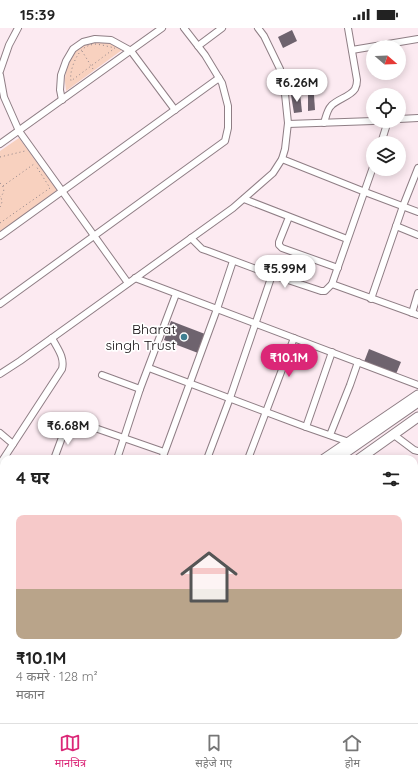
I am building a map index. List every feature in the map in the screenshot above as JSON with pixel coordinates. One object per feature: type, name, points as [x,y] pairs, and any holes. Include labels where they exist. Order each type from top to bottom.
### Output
[{"type":"main road","points":[[330,455],[418,395]]},
{"type":"main road","points":[[348,455],[418,402]]},
{"type":"main road","points":[[349,455],[418,409]]},
{"type":"main road","points":[[365,455],[418,417]]},
{"type":"street","points":[[0,71],[9,45],[18,28]]},
{"type":"street","points":[[0,144],[162,28]]},
{"type":"street","points":[[0,304],[225,141],[228,128],[228,106],[222,82],[205,55],[184,28]]},
{"type":"street","points":[[198,46],[222,28]]},
{"type":"street","points":[[0,374],[233,208],[274,173],[282,159],[285,149],[288,124],[285,94],[280,69],[264,36],[258,28]]},
{"type":"street","points":[[324,123],[330,106],[355,89],[357,80],[348,28]]},
{"type":"street","points":[[62,100],[60,90],[61,75],[66,61],[73,49],[83,42],[95,39],[110,40],[131,50],[175,110]]},
{"type":"street","points":[[352,50],[418,39]]},
{"type":"street","points":[[0,75],[4,97],[19,131],[128,283]]},
{"type":"street","points":[[0,236],[219,78]]},
{"type":"street","points":[[406,119],[418,118]]},
{"type":"street","points":[[288,124],[366,120]]},
{"type":"street","points":[[282,159],[418,212]]},
{"type":"street","points":[[371,299],[403,206],[418,168]]},
{"type":"street","points":[[191,238],[202,249],[272,275],[325,291],[332,284],[370,176]]},
{"type":"street","points":[[244,198],[347,239]]},
{"type":"street","points":[[289,217],[279,245],[282,248],[338,268]]},
{"type":"street","points":[[396,226],[418,235]]},
{"type":"street","points":[[163,455],[217,309],[233,261]]},
{"type":"street","points":[[209,455],[230,398],[272,275]]},
{"type":"street","points":[[135,278],[418,385]]},
{"type":"street","points":[[332,284],[415,314],[418,293]]},
{"type":"street","points":[[118,455],[140,389],[176,294]]},
{"type":"street","points":[[6,455],[62,369],[63,359],[52,338]]},
{"type":"street","points":[[250,455],[294,338]]},
{"type":"street","points":[[306,427],[332,352]]},
{"type":"street","points":[[330,435],[358,362]]},
{"type":"street","points":[[149,368],[349,442]]},
{"type":"street","points":[[102,375],[140,389]]},
{"type":"street","points":[[55,455],[67,424],[72,420],[164,452]]},
{"type":"street","points":[[0,433],[13,444]]},
{"type":"street","points":[[394,435],[414,450],[418,451]]},
{"type":"path","points":[[95,44],[115,48],[91,66],[71,81],[70,73],[72,66],[81,50],[87,46],[95,44]]},
{"type":"path","points":[[81,50],[97,75]]},
{"type":"path","points":[[0,156],[25,151]]},
{"type":"path","points":[[0,223],[50,188],[34,164],[3,186]]},
{"type":"path","points":[[0,183],[3,186],[4,191],[0,196],[2,202],[0,207]]},
{"type":"shaded area","points":[[91,42],[112,44],[122,50],[66,91],[65,76],[73,55],[85,44]]},
{"type":"shaded area","points":[[19,138],[57,190],[0,232],[0,151]]},
{"type":"building","points":[[292,30],[297,41],[283,48],[278,37]]},
{"type":"building","points":[[300,93],[302,112],[294,113],[291,95]]},
{"type":"building","points":[[308,95],[314,95],[315,110],[308,111]]},
{"type":"building","name":"Bharat singh Trust","points":[[171,321],[205,334],[198,353],[164,340]]},
{"type":"building","points":[[369,349],[401,362],[396,374],[364,362]]},
{"type":"place","name":"Bharat singh Trust","points":[[184,337]]}]
